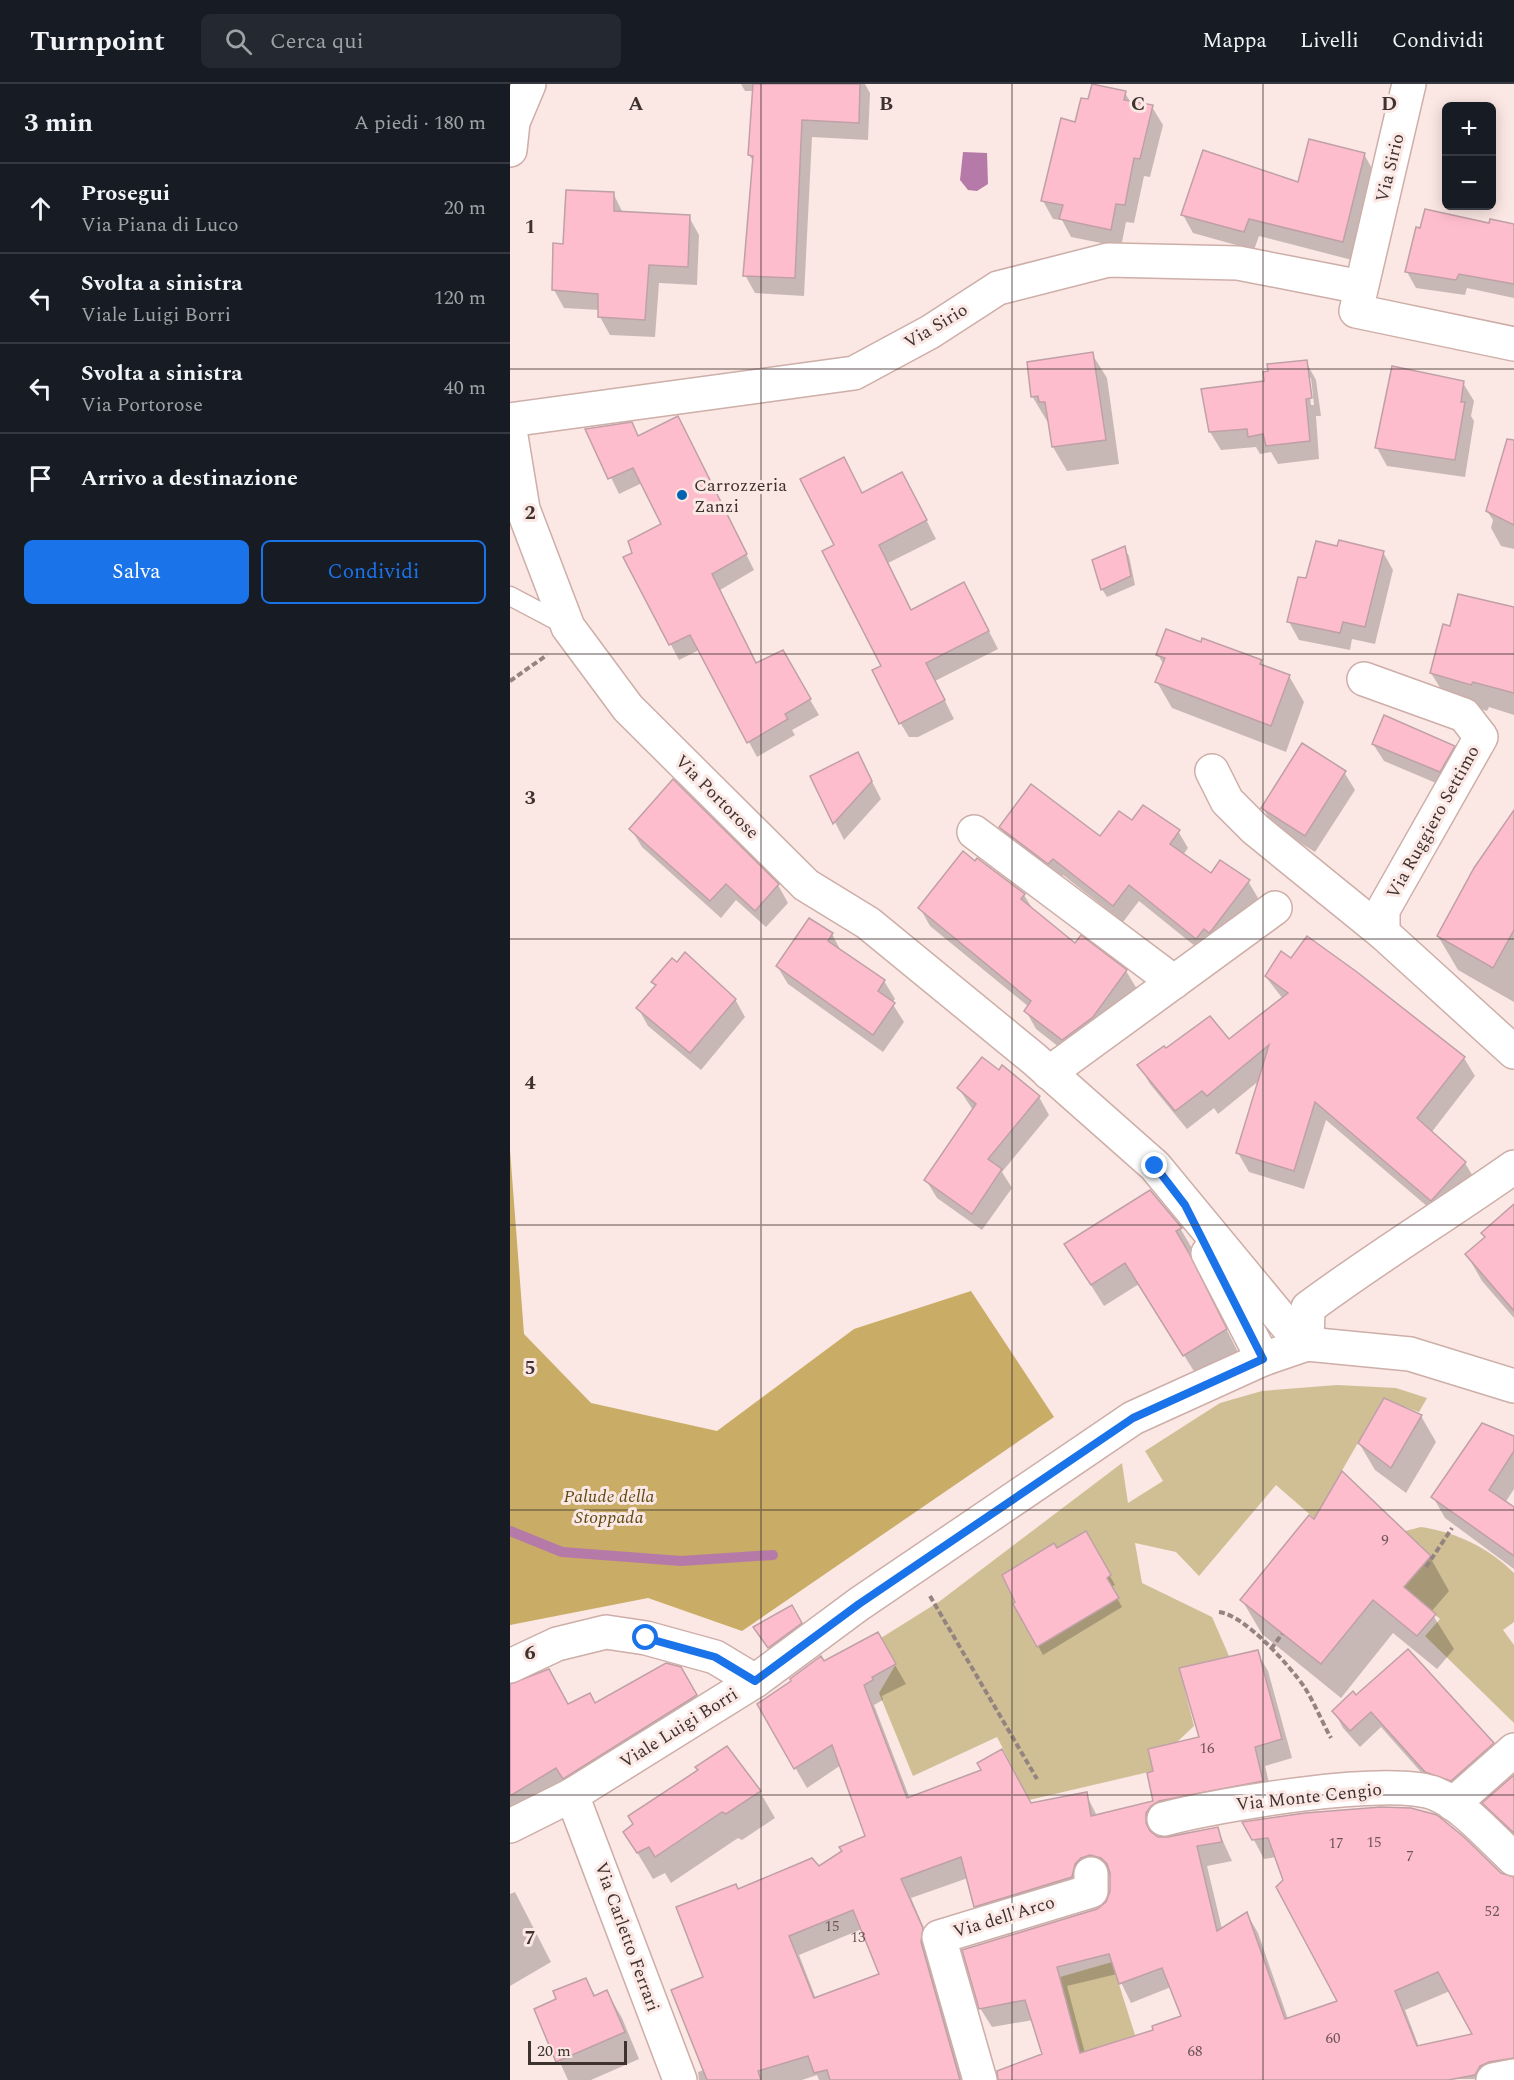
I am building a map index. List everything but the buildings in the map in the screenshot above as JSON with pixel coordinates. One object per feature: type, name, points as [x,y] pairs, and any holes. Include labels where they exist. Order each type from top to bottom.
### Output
[{"type":"street","points":[[511,131],[529,84]]},
{"type":"street","name":"Via Sirio","points":[[1410,84],[1356,311],[1514,344]]},
{"type":"street","name":"Via Sirio","points":[[510,420],[854,372],[930,332],[998,288],[1108,260],[1238,263],[1361,287]]},
{"type":"street","name":"Via Portorose","points":[[510,430],[523,509],[572,632],[627,708],[806,885],[868,923],[1049,1073],[1155,1166],[1185,1205],[1305,1344]]},
{"type":"street","name":"Via Ruggiero Settimo","points":[[1364,680],[1464,714],[1481,737],[1383,910],[1383,933]]},
{"type":"street","points":[[1212,771],[1227,801],[1255,829],[1383,933],[1514,1052]]},
{"type":"street","points":[[974,832],[1174,982]]},
{"type":"street","points":[[1049,1073],[1275,908]]},
{"type":"street","points":[[1305,1344],[1308,1308],[1357,1271],[1466,1202],[1514,1167]]},
{"type":"street","name":"Via Portorose","points":[[1185,1205],[1263,1359]]},
{"type":"street","name":"Viale Luigi Borri","points":[[510,1826],[572,1795],[755,1681],[859,1604],[1133,1418],[1263,1359],[1305,1344],[1410,1354],[1514,1386]]},
{"type":"street","points":[[510,1666],[557,1644],[606,1632],[646,1638],[715,1657],[755,1681]]},
{"type":"street","points":[[1453,1804],[1514,1750]]},
{"type":"street","name":"Via Monte Cengio","points":[[1164,1819],[1210,1807],[1401,1787],[1436,1794],[1453,1804],[1514,1859]]},
{"type":"street","name":"Via Carletto Ferrari","points":[[572,1795],[680,2080]]},
{"type":"street","name":"Via dell'Arco","points":[[980,2080],[939,1937],[1091,1891],[1091,1874]]},
{"type":"street","points":[[1493,2080],[1514,2076]]},
{"type":"lane","points":[[510,596],[572,632]]},
{"type":"path","points":[[510,681],[572,632]]},
{"type":"path","points":[[1426,1567],[1452,1528]]},
{"type":"path","points":[[934,1604],[1037,1779]]},
{"type":"path","points":[[1219,1612],[1231,1613],[1271,1649],[1304,1687],[1331,1738]]},
{"type":"path","points":[[1271,1649],[1282,1634]]},
{"type":"shaded area","points":[[963,152],[987,153],[988,184],[977,191],[968,190],[960,180]]},
{"type":"shaded area","points":[[1337,1385],[1396,1388],[1427,1398],[1419,1412],[1383,1399],[1332,1488],[1330,1532],[1276,1485],[1199,1576],[1176,1552],[1135,1543],[1142,1583],[1212,1617],[1229,1656],[1179,1668],[1194,1726],[1176,1743],[1148,1749],[1153,1771],[1029,1800],[997,1737],[913,1776],[879,1693],[896,1664],[881,1638],[940,1601],[1122,1463],[1128,1503],[1163,1481],[1145,1451],[1220,1403],[1262,1391]]},
{"type":"shaded area","points":[[1421,1527],[1434,1529],[1471,1542],[1494,1556],[1514,1573],[1514,1622],[1503,1630],[1514,1645],[1514,1723],[1425,1636],[1440,1619],[1404,1587],[1408,1581],[1405,1531]]},
{"type":"shaded area","points":[[1112,1962],[1135,2035],[1080,2053],[1060,1977]]},
{"type":"green space","name":"Palude della Stoppada","points":[[510,1150],[524,1334],[591,1403],[717,1431],[854,1329],[971,1291],[1054,1417],[742,1631],[648,1598],[510,1625]]},
{"type":"waterway","points":[[510,1531],[562,1552],[681,1561],[773,1555]]},
{"type":"place","name":"Carrozzeria Zanzi","points":[[682,495]]},
{"type":"route","points":[[646,1638],[715,1657],[755,1681],[859,1604],[1133,1418],[1263,1359],[1185,1205],[1155,1166]]}]
